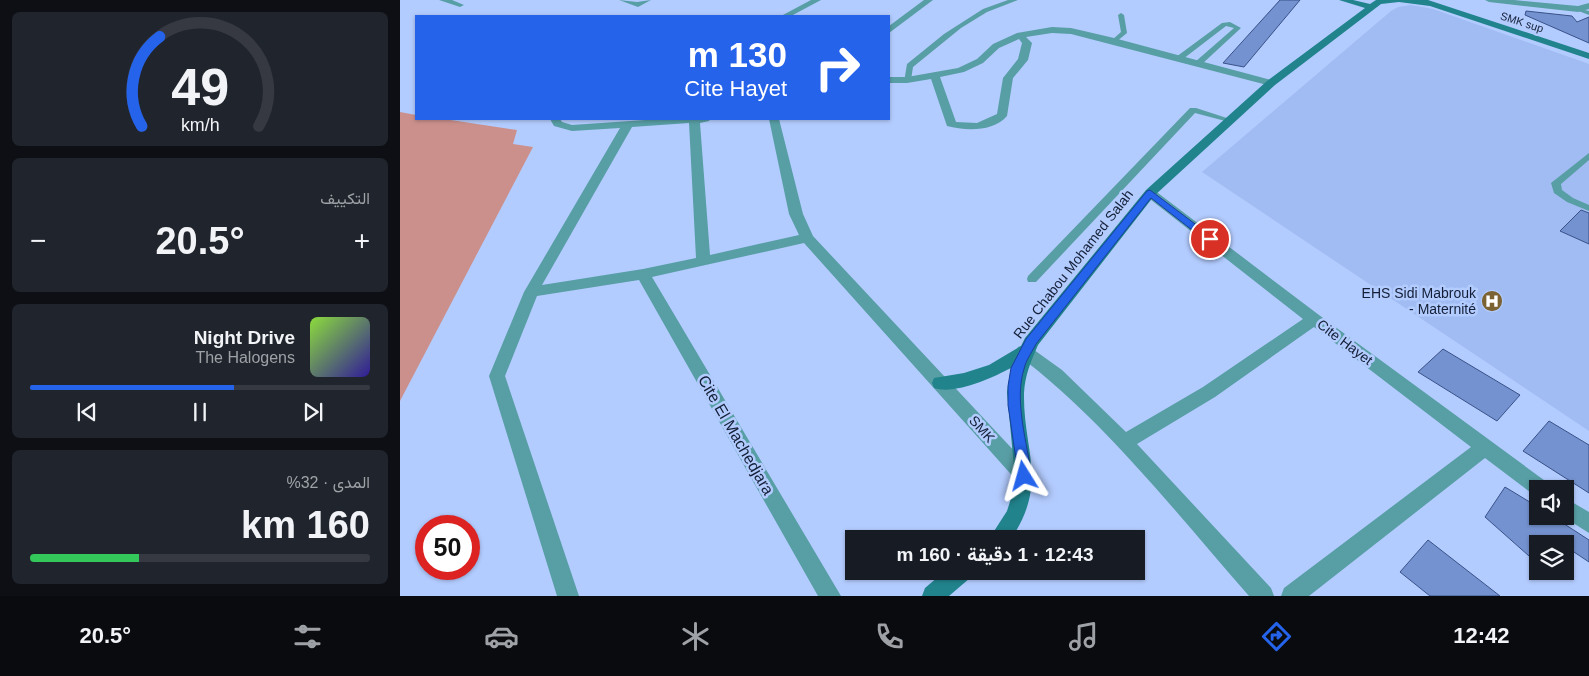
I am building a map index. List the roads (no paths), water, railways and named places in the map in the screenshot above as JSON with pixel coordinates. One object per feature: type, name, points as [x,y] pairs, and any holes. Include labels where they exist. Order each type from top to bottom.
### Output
[{"type":"main road","points":[[1342,0],[1376,3],[1400,0],[1449,9]]},
{"type":"main road","name":"SMK sup","points":[[1420,0],[1589,56]]},
{"type":"main road","name":"Rue Chabou Mohamed Salah","points":[[1007,530],[1022,502],[1024,476],[1014,405],[1014,386],[1024,351],[1150,193],[1270,83],[1376,3]]},
{"type":"main road","points":[[940,383],[957,382],[987,374],[1001,368],[1024,351]]},
{"type":"main road","points":[[936,595],[952,580]]},
{"type":"street","points":[[443,0],[460,5]]},
{"type":"street","points":[[623,0],[637,9],[646,0]]},
{"type":"street","points":[[787,15],[817,0]]},
{"type":"street","points":[[890,29],[929,0]]},
{"type":"street","points":[[1489,0],[1578,9],[1589,6]]},
{"type":"street","points":[[890,80],[907,80],[960,70],[980,61],[996,46],[1020,36],[1052,30],[1072,31],[1180,57],[1270,83]]},
{"type":"street","points":[[934,74],[951,124],[963,128],[989,124],[1002,116],[1008,78],[1023,60],[1026,43],[1020,36]]},
{"type":"street","points":[[556,120],[558,124],[572,128],[700,120],[703,261]]},
{"type":"street","points":[[774,120],[796,214],[807,238],[940,383]]},
{"type":"street","points":[[568,596],[497,376],[531,292],[627,126]]},
{"type":"street","name":"Cite Hayet","points":[[1150,193],[1529,480]]},
{"type":"street","points":[[531,292],[642,274],[807,238]]},
{"type":"street","name":"Cite El Machedjara","points":[[642,274],[830,596]]},
{"type":"street","points":[[1124,442],[1209,392],[1314,319]]},
{"type":"street","points":[[1024,351],[1056,375],[1124,442],[1263,596]]},
{"type":"street","name":"SMK","points":[[940,383],[1024,476]]},
{"type":"street","points":[[1292,596],[1485,447]]},
{"type":"street","points":[[1574,513],[1589,524]]},
{"type":"lane","points":[[907,80],[910,66],[942,39],[979,12],[994,5],[1015,0]]},
{"type":"lane","points":[[1578,9],[1589,13]]},
{"type":"lane","points":[[1114,41],[1124,33],[1121,15]]},
{"type":"lane","points":[[1180,57],[1224,24],[1230,24],[1238,28],[1199,62]]},
{"type":"lane","points":[[1032,279],[1193,110],[1230,120]]},
{"type":"lane","points":[[1589,156],[1556,183],[1557,191],[1570,200],[1589,208]]},
{"type":"place","name":"EHS Sidi Mabrouk - Maternité","points":[[1492,301]]}]
